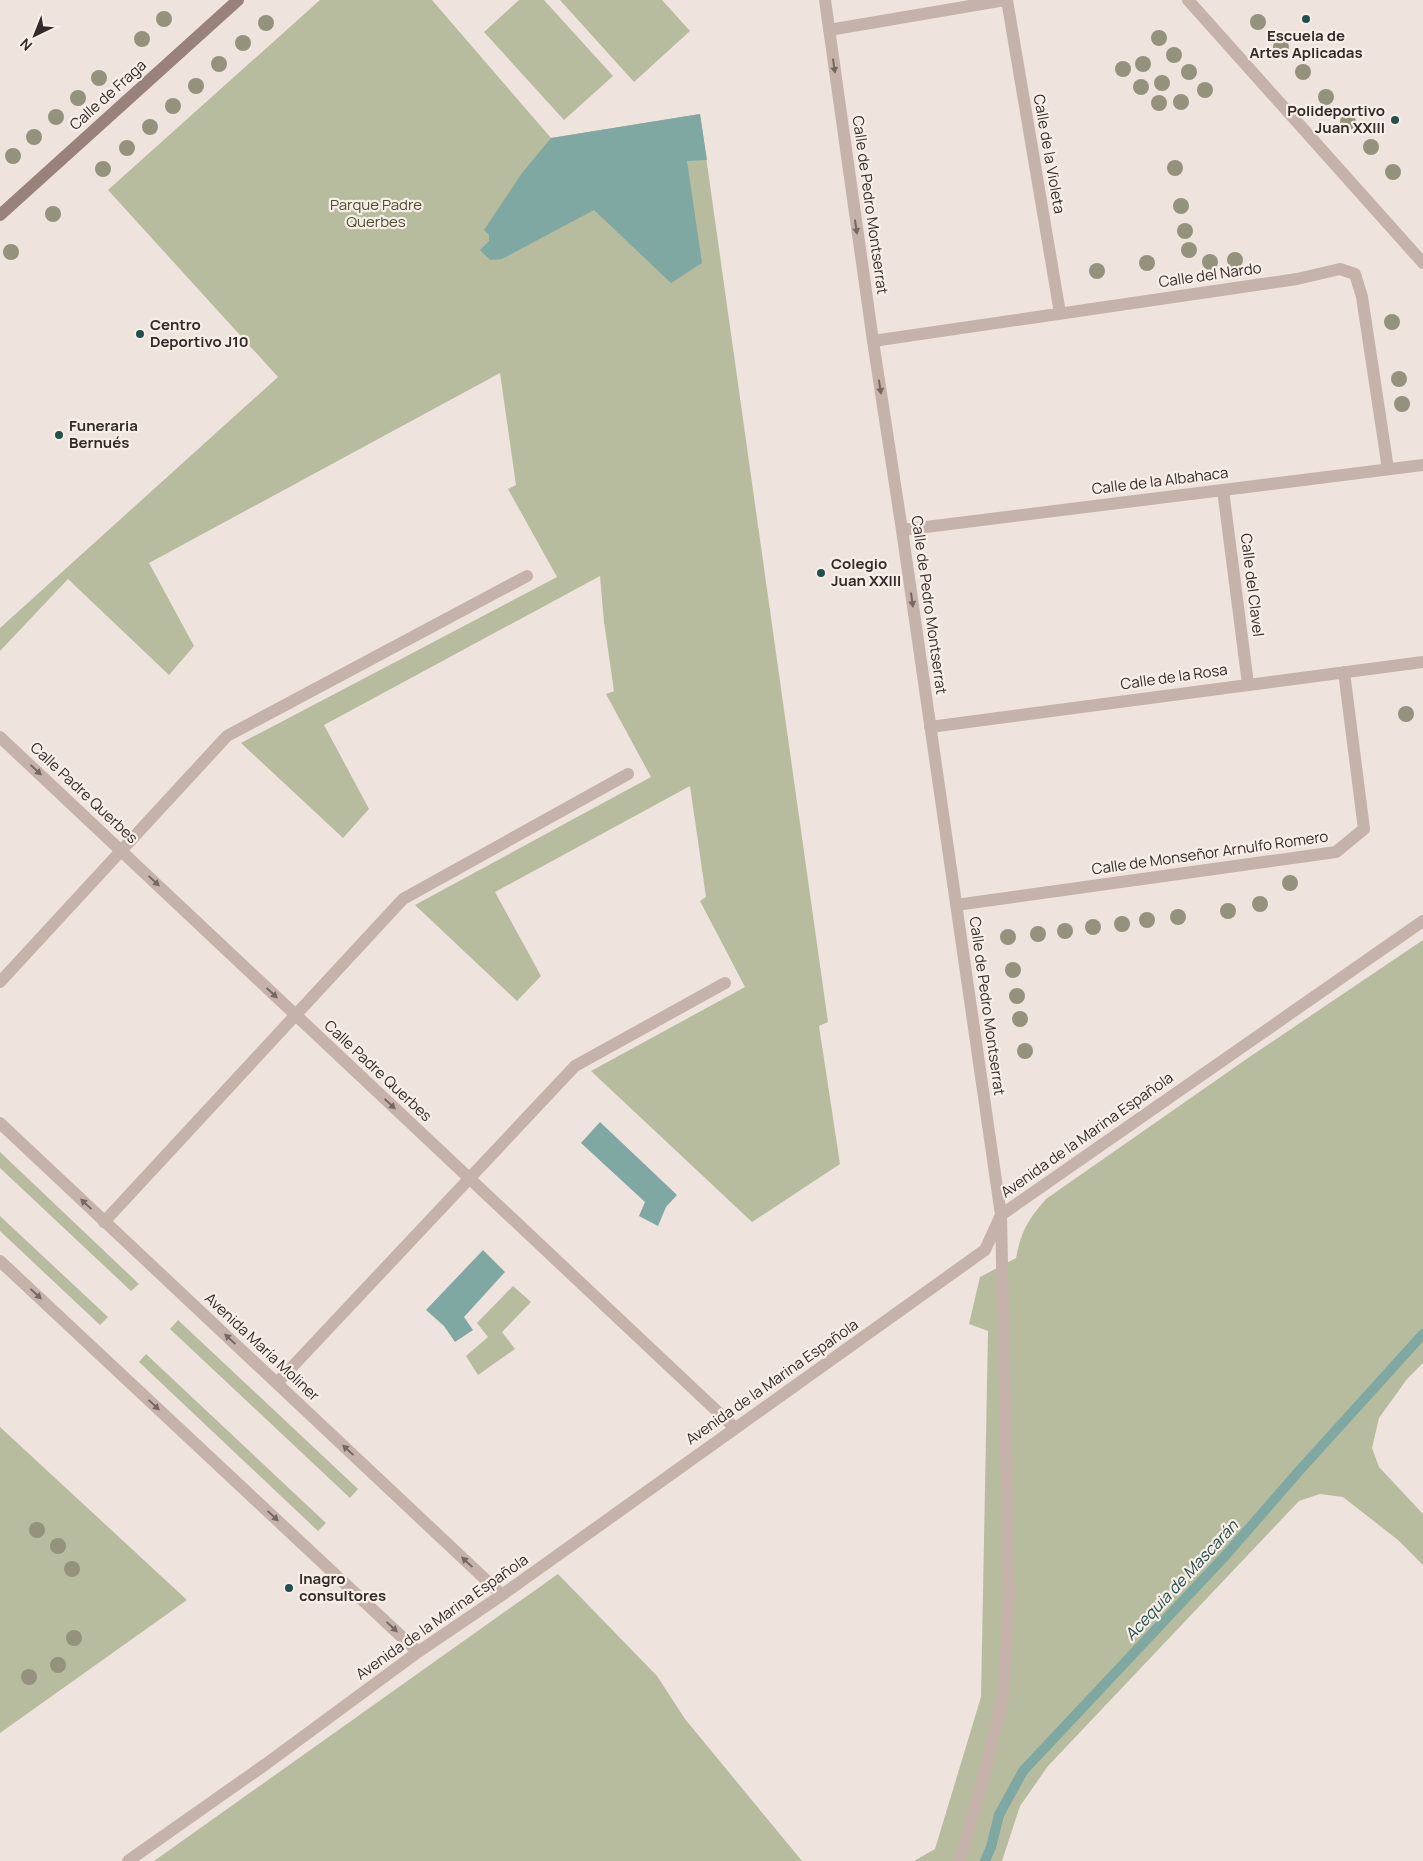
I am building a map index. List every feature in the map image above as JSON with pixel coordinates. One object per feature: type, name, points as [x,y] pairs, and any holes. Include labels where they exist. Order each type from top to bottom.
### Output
[{"type":"main road","name":"Calle de Fraga","points":[[0,215],[238,0]]},
{"type":"street","name":"Calle de Pedro Montserrat","points":[[825,0],[872,341],[902,530],[1001,1215],[1009,1597],[1003,1697],[960,1861]]},
{"type":"street","name":"Calle de la Violeta","points":[[829,30],[1006,0],[1060,313]]},
{"type":"street","points":[[1188,0],[1423,263]]},
{"type":"street","name":"Calle del Nardo","points":[[872,341],[1296,279],[1340,269],[1355,274],[1362,297],[1388,469]]},
{"type":"street","name":"Calle de la Albahaca","points":[[902,530],[1423,465]]},
{"type":"street","name":"Calle del Clavel","points":[[1223,490],[1248,684]]},
{"type":"street","points":[[0,982],[227,736],[527,576]]},
{"type":"street","name":"Calle de la Rosa","points":[[930,727],[1423,662]]},
{"type":"street","name":"Calle de Monseñor Arnulfo Romero","points":[[956,905],[1336,852],[1364,828],[1344,672]]},
{"type":"street","name":"Calle Padre Querbes","points":[[0,737],[734,1428]]},
{"type":"street","points":[[104,1222],[403,899],[628,774]]},
{"type":"street","name":"Avenida de la Marina Española","points":[[128,1861],[289,1747],[418,1652],[502,1595],[985,1250],[1001,1215],[1423,921]]},
{"type":"street","points":[[277,1383],[470,1180],[575,1066],[725,983]]},
{"type":"street","name":"Avenida María Moliner","points":[[0,1123],[502,1595]]},
{"type":"street","points":[[0,1261],[418,1652]]},
{"type":"green space","name":"Parque Padre Querbes","points":[[320,0],[432,0],[551,138],[700,114],[828,1022],[819,1026],[840,1164],[752,1222],[591,1071],[745,987],[700,901],[706,897],[690,786],[495,892],[541,976],[517,1001],[415,905],[651,777],[606,694],[614,691],[604,622],[600,576],[324,725],[369,809],[343,838],[241,743],[557,577],[508,489],[516,485],[500,373],[149,563],[194,646],[169,675],[68,579],[0,651],[0,628],[278,377],[108,190]]},
{"type":"green space","points":[[519,0],[544,0],[613,76],[564,120],[484,32]]},
{"type":"green space","points":[[560,0],[662,0],[690,31],[634,82]]},
{"type":"green space","points":[[1423,940],[1423,1363],[1407,1379],[1379,1418],[1372,1448],[1379,1467],[1423,1514],[1423,1565],[1398,1540],[1343,1497],[1320,1494],[1299,1501],[1048,1766],[1020,1806],[1002,1861],[914,1861],[935,1849],[981,1697],[988,1331],[969,1324],[980,1277],[1016,1258],[1026,1226],[1046,1199],[1248,1058]]},
{"type":"green space","points":[[0,1152],[139,1284],[131,1291],[0,1168]]},
{"type":"green space","points":[[0,1216],[108,1317],[100,1325],[0,1231]]},
{"type":"green space","points":[[513,1286],[531,1302],[502,1332],[515,1349],[478,1375],[466,1356],[488,1337],[477,1323]]},
{"type":"green space","points":[[178,1320],[358,1489],[350,1498],[170,1329]]},
{"type":"green space","points":[[146,1354],[326,1523],[318,1531],[139,1362]]},
{"type":"green space","points":[[0,1427],[187,1600],[0,1733]]},
{"type":"green space","points":[[558,1574],[657,1676],[685,1719],[802,1861],[154,1861]]},
{"type":"water","points":[[700,114],[707,160],[687,161],[702,263],[671,283],[594,210],[502,259],[490,260],[480,250],[489,241],[489,235],[484,230],[522,173],[551,138]]},
{"type":"water","points":[[600,1122],[677,1195],[666,1207],[658,1226],[639,1216],[645,1202],[581,1143]]},
{"type":"water","points":[[483,1250],[505,1272],[464,1317],[473,1330],[455,1342],[444,1326],[426,1310]]},
{"type":"waterway","name":"Acequia de Mascarán","points":[[985,1861],[991,1847],[999,1815],[1023,1771],[1225,1556],[1423,1334]]},
{"type":"place","name":"Escuela de Artes Aplicadas","points":[[1306,19]]},
{"type":"place","name":"Polideportivo Juan XXIII","points":[[1395,120]]},
{"type":"place","name":"Centro Deportivo J10","points":[[140,334]]},
{"type":"place","name":"Funeraria Bernués","points":[[59,435]]},
{"type":"place","name":"Colegio Juan XXIII","points":[[821,573]]},
{"type":"place","name":"Inagro consultores","points":[[289,1588]]}]
